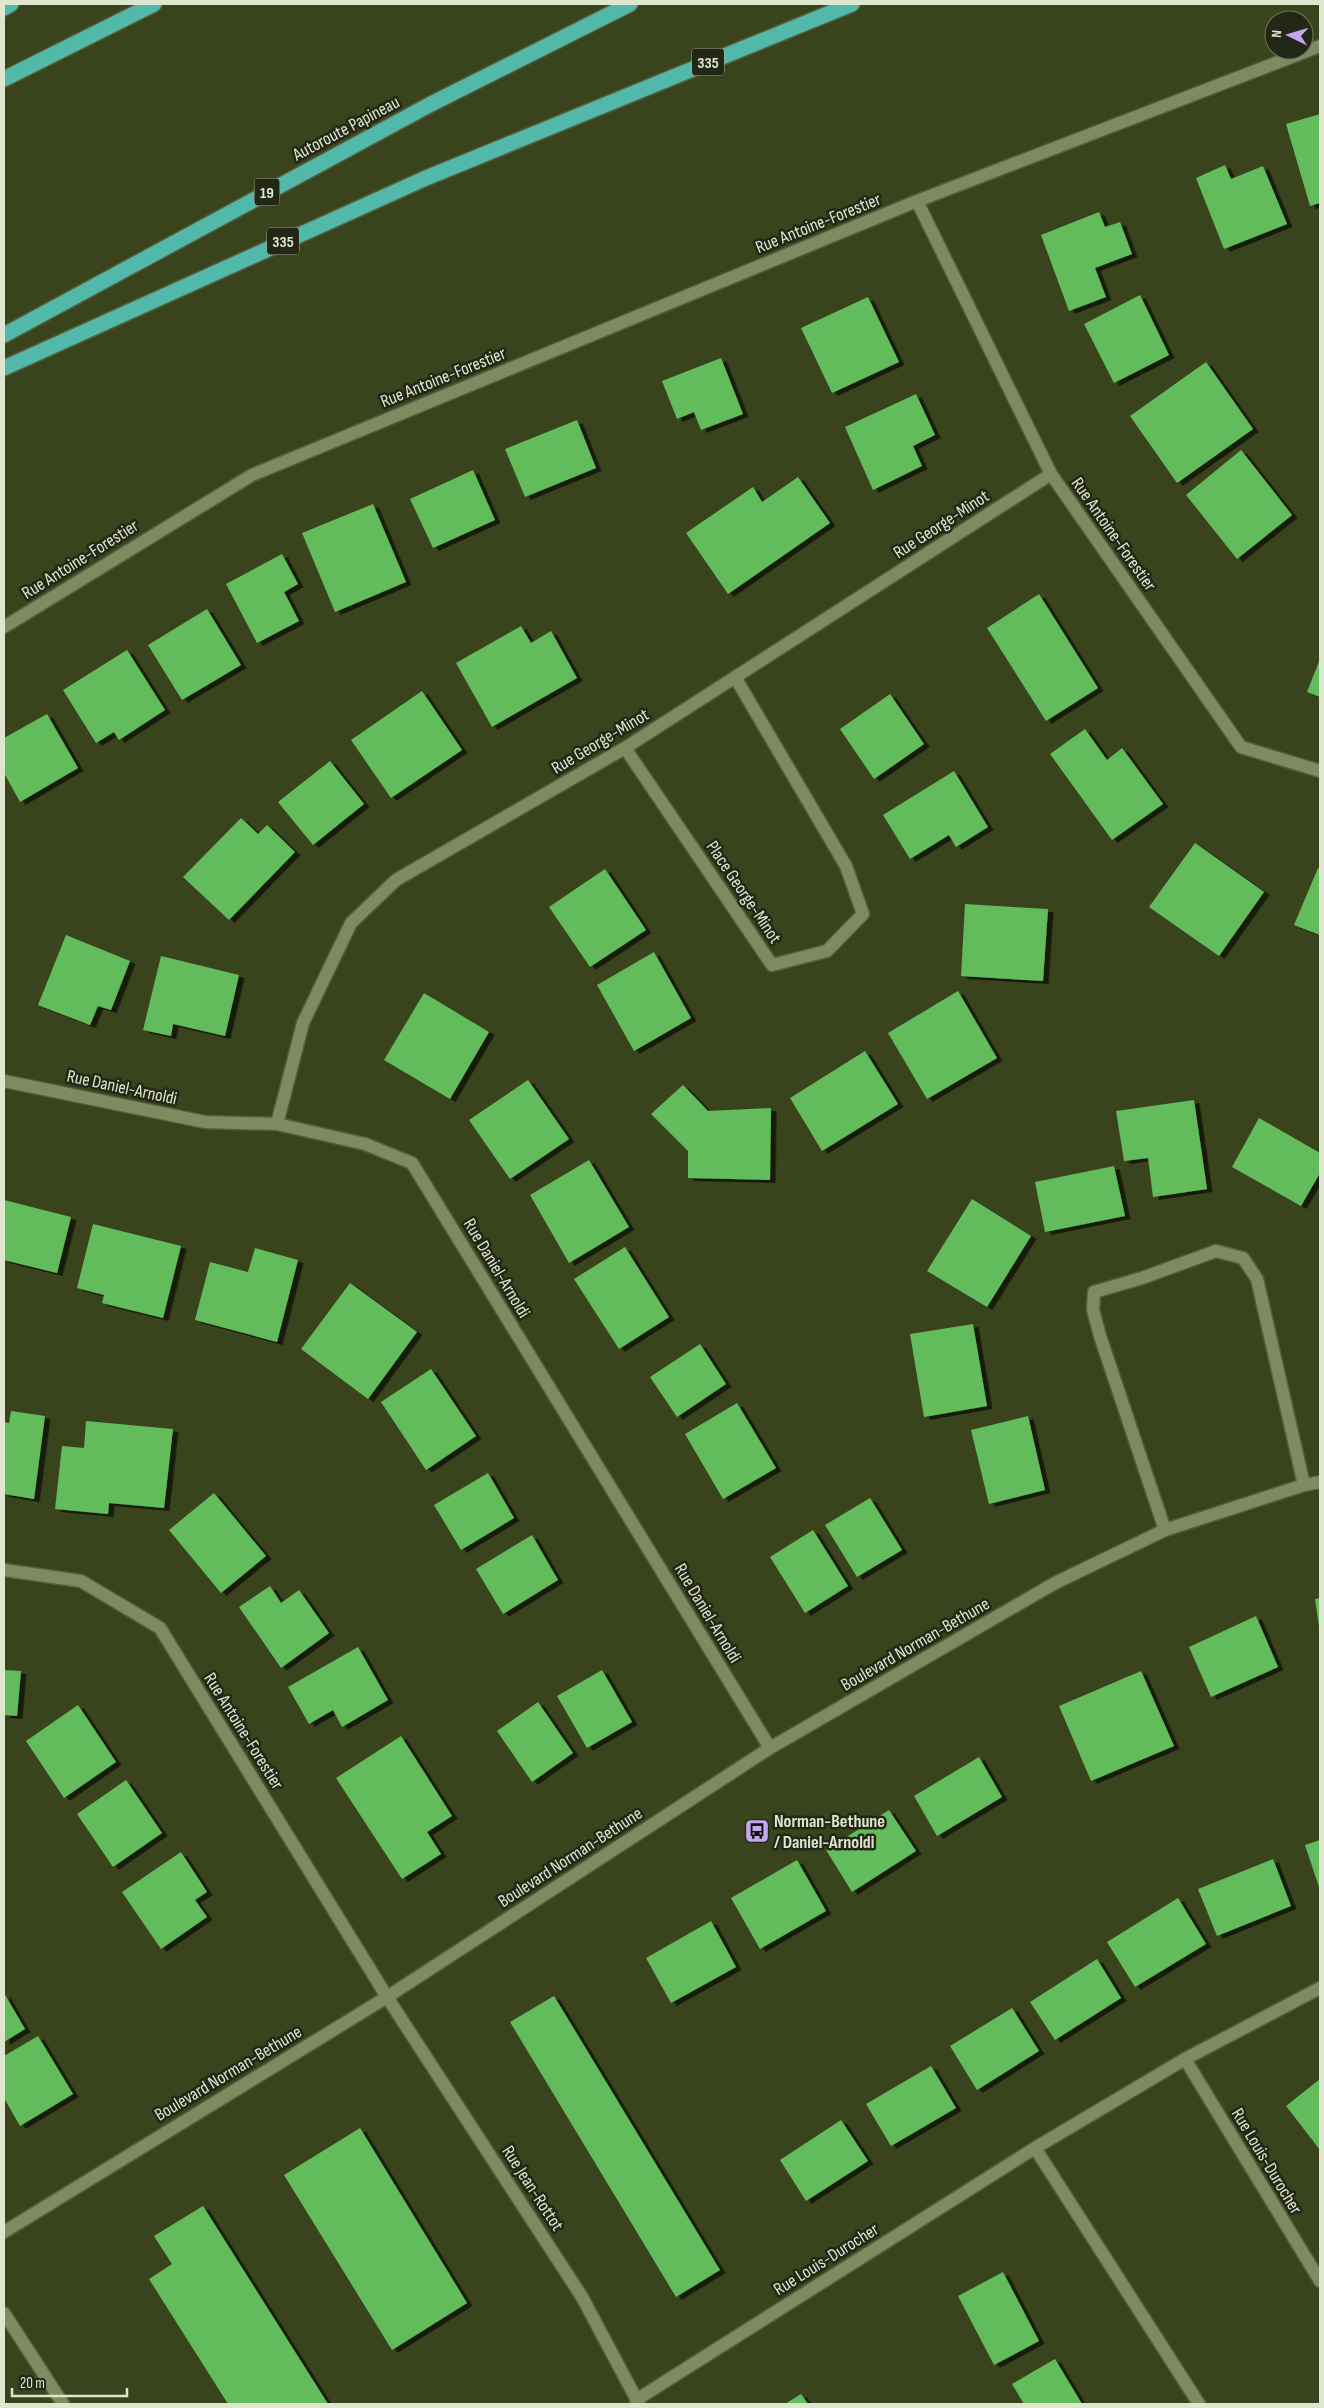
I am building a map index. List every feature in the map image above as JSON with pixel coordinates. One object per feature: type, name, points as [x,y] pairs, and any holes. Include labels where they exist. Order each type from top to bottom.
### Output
[{"type":"highway","points":[[4,8],[11,4]]},
{"type":"highway","points":[[4,78],[154,4]]},
{"type":"highway","name":"Autoroute Papineau","points":[[4,336],[406,117],[630,4]]},
{"type":"highway","name":"335","points":[[4,368],[426,178],[852,4]]},
{"type":"street","name":"Rue Antoine-Forestier","points":[[4,627],[252,474],[917,201],[1320,46]]},
{"type":"street","name":"Rue Antoine-Forestier","points":[[917,201],[1051,474],[1241,747],[1320,771]]},
{"type":"street","name":"Rue George-Minot","points":[[276,1124],[303,1023],[351,923],[396,880],[626,748],[1051,474]]},
{"type":"street","name":"Place George-Minot","points":[[626,748],[772,965],[827,951],[863,914],[846,866],[735,677]]},
{"type":"street","name":"Rue Daniel-Arnoldi","points":[[4,1081],[204,1122],[276,1124],[366,1144],[412,1163],[770,1748]]},
{"type":"street","points":[[1165,1530],[1092,1310],[1094,1292],[1142,1278],[1216,1251],[1243,1258],[1258,1279],[1304,1485]]},
{"type":"street","name":"Boulevard Norman-Bethune","points":[[4,2232],[388,1997],[770,1748],[1055,1583],[1165,1530],[1304,1485],[1320,1482]]},
{"type":"street","name":"Rue Antoine-Forestier","points":[[4,1570],[81,1581],[160,1628],[388,1997]]},
{"type":"street","name":"Rue Louis-Durocher","points":[[637,2402],[1035,2148],[1185,2059],[1320,1988]]},
{"type":"street","name":"Rue Jean-Rottot","points":[[388,1997],[582,2297],[637,2402]]},
{"type":"street","name":"Rue Louis-Durocher","points":[[1185,2059],[1320,2280]]},
{"type":"street","points":[[1035,2148],[1199,2404]]},
{"type":"street","points":[[4,2313],[63,2404]]},
{"type":"building","points":[[1320,114],[1320,203],[1310,206],[1286,124]]},
{"type":"building","points":[[1225,165],[1231,179],[1263,166],[1287,224],[1224,249],[1196,178]]},
{"type":"building","points":[[1099,212],[1105,227],[1120,222],[1132,254],[1095,268],[1106,297],[1069,311],[1041,235]]},
{"type":"building","points":[[1140,295],[1169,355],[1114,383],[1084,324]]},
{"type":"building","points":[[868,297],[899,362],[832,393],[801,328]]},
{"type":"building","points":[[721,358],[743,414],[701,430],[694,412],[677,419],[662,381]]},
{"type":"building","points":[[1206,362],[1253,429],[1177,483],[1130,416]]},
{"type":"building","points":[[916,394],[935,435],[913,446],[922,466],[873,490],[845,427]]},
{"type":"building","points":[[577,420],[596,468],[525,497],[505,449]]},
{"type":"building","points":[[1241,450],[1292,515],[1237,559],[1186,495]]},
{"type":"building","points":[[473,470],[495,520],[433,548],[410,499]]},
{"type":"building","points":[[798,477],[830,523],[728,594],[686,533],[753,487],[762,502]]},
{"type":"building","points":[[373,504],[406,582],[335,612],[302,533]]},
{"type":"building","points":[[282,554],[298,584],[284,592],[299,621],[257,643],[226,584]]},
{"type":"building","points":[[1039,594],[1098,688],[1046,721],[987,628]]},
{"type":"building","points":[[207,609],[241,665],[182,700],[148,645]]},
{"type":"building","points":[[521,626],[531,643],[551,631],[577,678],[492,727],[456,663]]},
{"type":"building","points":[[127,650],[165,710],[119,740],[114,732],[96,743],[63,690]]},
{"type":"building","points":[[1320,659],[1320,697],[1307,692]]},
{"type":"building","points":[[422,691],[462,750],[391,798],[351,740]]},
{"type":"building","points":[[890,694],[924,744],[874,779],[840,729]]},
{"type":"building","points":[[47,714],[78,768],[20,802],[4,773],[4,738]]},
{"type":"building","points":[[1085,729],[1107,760],[1122,748],[1163,804],[1112,840],[1050,754]]},
{"type":"building","points":[[330,761],[364,804],[313,845],[278,802]]},
{"type":"building","points":[[954,771],[988,827],[956,847],[949,835],[910,859],[883,815]]},
{"type":"building","points":[[241,818],[258,834],[267,825],[295,852],[229,920],[183,877]]},
{"type":"building","points":[[1195,843],[1264,892],[1219,956],[1149,907]]},
{"type":"building","points":[[1318,868],[1320,869],[1320,935],[1294,925]]},
{"type":"building","points":[[605,869],[646,930],[590,967],[549,907]]},
{"type":"building","points":[[965,904],[1048,909],[1043,981],[961,976]]},
{"type":"building","points":[[66,935],[130,961],[111,1010],[98,1006],[90,1025],[38,1005]]},
{"type":"building","points":[[654,952],[691,1018],[634,1051],[597,985]]},
{"type":"building","points":[[161,956],[239,975],[225,1036],[173,1024],[171,1036],[143,1030]]},
{"type":"building","points":[[958,991],[997,1058],[927,1099],[888,1033]]},
{"type":"building","points":[[424,993],[489,1032],[450,1099],[384,1060]]},
{"type":"building","points":[[865,1051],[898,1104],[822,1151],[790,1098]]},
{"type":"building","points":[[528,1080],[569,1139],[510,1179],[469,1120]]},
{"type":"building","points":[[683,1085],[708,1111],[771,1108],[770,1180],[688,1178],[688,1151],[651,1114]]},
{"type":"building","points":[[1194,1100],[1207,1189],[1153,1197],[1148,1158],[1124,1161],[1116,1111]]},
{"type":"building","points":[[1259,1118],[1320,1153],[1320,1173],[1301,1206],[1232,1167]]},
{"type":"building","points":[[589,1160],[629,1227],[569,1263],[530,1195]]},
{"type":"building","points":[[1114,1166],[1125,1216],[1045,1232],[1035,1182]]},
{"type":"building","points":[[972,1199],[1031,1236],[987,1307],[927,1271]]},
{"type":"building","points":[[4,1200],[71,1217],[57,1273],[4,1260]]},
{"type":"building","points":[[93,1224],[181,1246],[163,1318],[102,1303],[104,1295],[77,1288]]},
{"type":"building","points":[[625,1247],[669,1317],[619,1349],[574,1279]]},
{"type":"building","points":[[255,1248],[298,1260],[277,1342],[195,1320],[210,1262],[248,1272]]},
{"type":"building","points":[[350,1283],[417,1332],[368,1399],[301,1349]]},
{"type":"building","points":[[973,1324],[987,1406],[924,1417],[910,1334]]},
{"type":"building","points":[[700,1344],[726,1384],[677,1417],[650,1377]]},
{"type":"building","points":[[431,1369],[476,1436],[426,1470],[381,1402]]},
{"type":"building","points":[[737,1403],[776,1468],[723,1499],[685,1434]]},
{"type":"building","points":[[11,1411],[45,1416],[34,1499],[4,1494],[4,1422],[9,1423]]},
{"type":"building","points":[[1028,1416],[1045,1490],[989,1504],[971,1430]]},
{"type":"building","points":[[86,1421],[173,1429],[164,1508],[109,1503],[108,1514],[55,1509],[62,1446],[84,1448]]},
{"type":"building","points":[[488,1473],[514,1518],[461,1550],[434,1505]]},
{"type":"building","points":[[214,1493],[266,1556],[221,1593],[169,1530]]},
{"type":"building","points":[[870,1498],[902,1550],[857,1577],[825,1525]]},
{"type":"building","points":[[813,1530],[848,1586],[805,1613],[770,1557]]},
{"type":"building","points":[[532,1535],[558,1580],[503,1614],[476,1569]]},
{"type":"building","points":[[270,1586],[281,1603],[299,1590],[329,1633],[281,1668],[239,1607]]},
{"type":"building","points":[[1320,1598],[1320,1625],[1319,1626],[1315,1599]]},
{"type":"building","points":[[1256,1616],[1278,1667],[1211,1697],[1189,1647]]},
{"type":"building","points":[[358,1647],[388,1700],[342,1727],[333,1710],[309,1724],[288,1687]]},
{"type":"building","points":[[4,1670],[21,1671],[17,1716],[4,1715]]},
{"type":"building","points":[[602,1670],[632,1722],[587,1748],[557,1696]]},
{"type":"building","points":[[1141,1671],[1174,1746],[1091,1781],[1059,1706]]},
{"type":"building","points":[[538,1702],[573,1753],[532,1782],[497,1731]]},
{"type":"building","points":[[78,1705],[116,1762],[64,1798],[26,1741]]},
{"type":"building","points":[[401,1736],[452,1816],[427,1832],[441,1854],[402,1879],[336,1778]]},
{"type":"building","points":[[979,1757],[1002,1797],[937,1836],[914,1796]]},
{"type":"building","points":[[126,1780],[162,1833],[113,1867],[77,1814]]},
{"type":"building","points":[[889,1810],[916,1851],[852,1892],[826,1850]]},
{"type":"building","points":[[1320,1840],[1320,1890],[1305,1845]]},
{"type":"building","points":[[181,1852],[207,1892],[195,1900],[207,1917],[161,1949],[122,1892]]},
{"type":"building","points":[[1273,1859],[1291,1906],[1217,1936],[1198,1889]]},
{"type":"building","points":[[797,1860],[826,1911],[760,1949],[731,1898]]},
{"type":"building","points":[[1178,1898],[1206,1944],[1135,1987],[1107,1942]]},
{"type":"building","points":[[711,1921],[736,1967],[671,2003],[646,1958]]},
{"type":"building","points":[[1097,1959],[1121,1998],[1055,2040],[1030,2002]]},
{"type":"building","points":[[4,1993],[25,2029],[4,2042]]},
{"type":"building","points":[[554,1996],[720,2270],[676,2297],[510,2022]]},
{"type":"building","points":[[1012,2008],[1039,2051],[977,2090],[950,2046]]},
{"type":"building","points":[[38,2036],[73,2094],[20,2126],[4,2098],[4,2056]]},
{"type":"building","points":[[931,2066],[956,2108],[891,2146],[866,2104]]},
{"type":"building","points":[[1320,2079],[1320,2150],[1286,2106]]},
{"type":"building","points":[[841,2120],[868,2161],[806,2201],[780,2160]]},
{"type":"building","points":[[360,2128],[467,2303],[392,2350],[284,2175]]},
{"type":"building","points":[[203,2206],[328,2404],[228,2404],[149,2279],[172,2264],[154,2236]]},
{"type":"building","points":[[1003,2272],[1039,2341],[994,2365],[958,2296]]},
{"type":"building","points":[[1055,2359],[1082,2404],[1024,2404],[1012,2384]]},
{"type":"building","points":[[801,2394],[808,2404],[785,2404]]},
{"type":"place","name":"Norman-Bethune / Daniel-Arnoldi","points":[[757,1831]]}]
